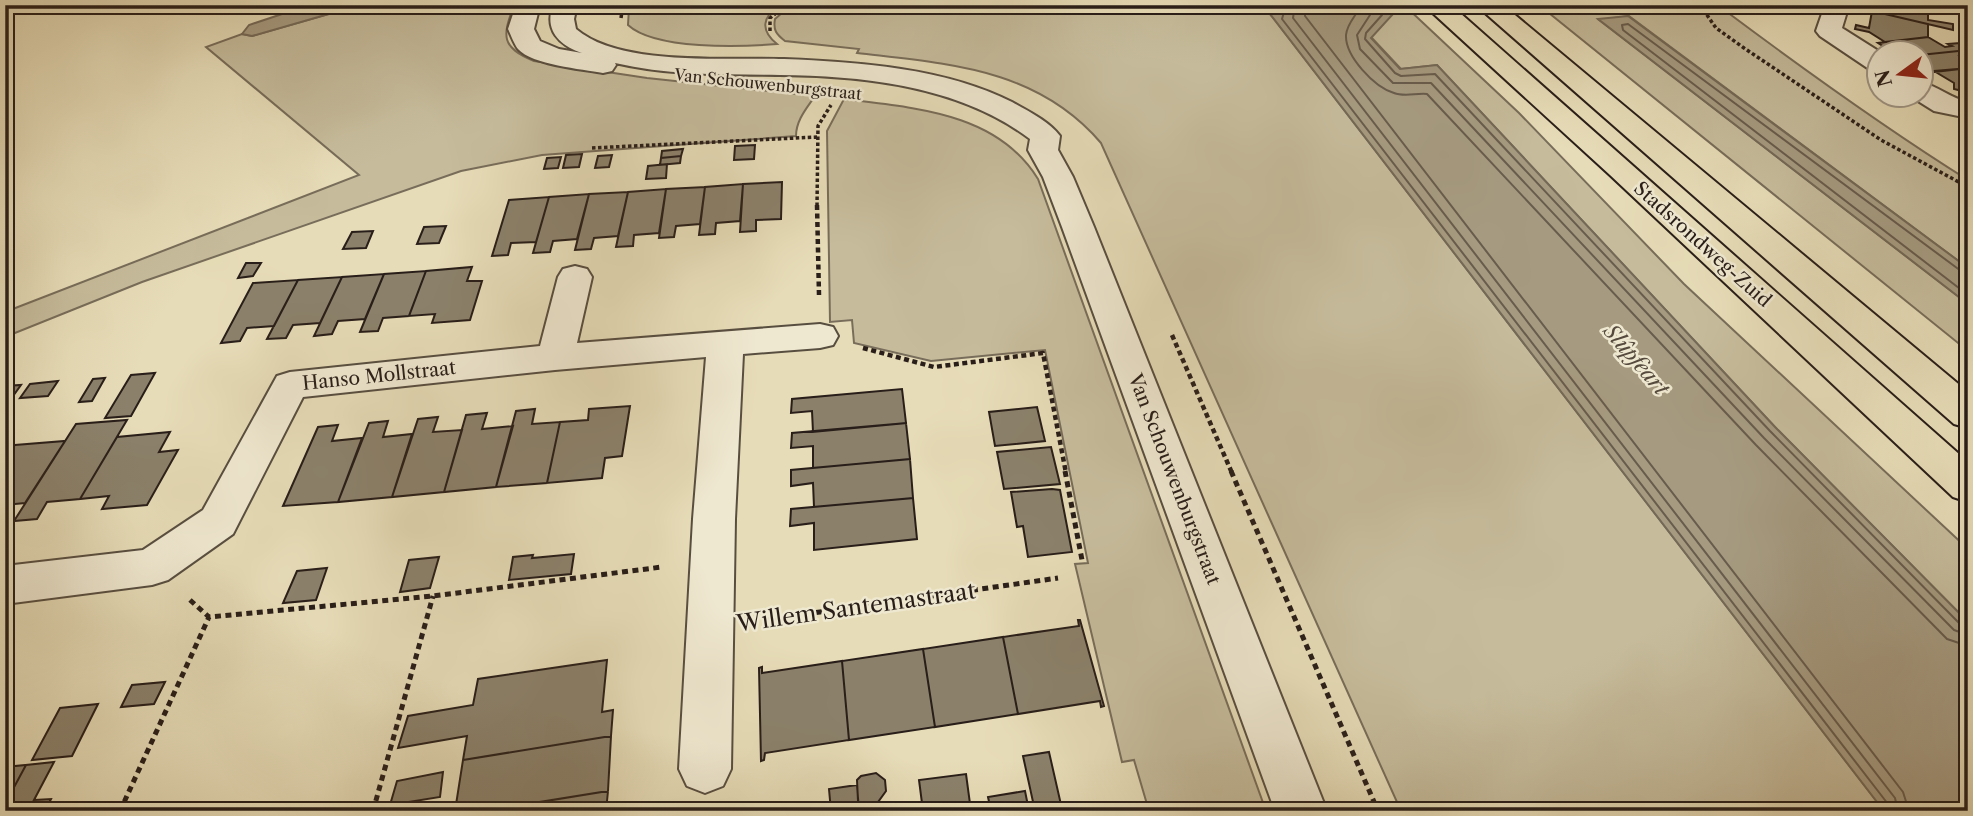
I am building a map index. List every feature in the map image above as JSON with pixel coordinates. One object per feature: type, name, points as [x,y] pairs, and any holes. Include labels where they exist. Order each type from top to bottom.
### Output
[{"type":"highway","name":"Stadsrondweg-Zuid","points":[[1436,5],[1631,178],[1968,486]]},
{"type":"highway","name":"Stadsrondweg-Zuid","points":[[1488,5],[1968,414]]},
{"type":"street","name":"Van Schouwenburgstraat","points":[[528,5],[521,29],[524,39],[529,47],[552,56],[649,72],[840,91],[953,108],[994,124],[1022,144],[1043,150]]},
{"type":"street","name":"Van Schouwenburgstraat","points":[[565,5],[561,21],[567,34],[579,44],[599,51],[695,65],[807,69],[941,86],[1009,110],[1045,136],[1043,150],[1058,177],[1078,227],[1301,811]]},
{"type":"street","points":[[1837,5],[1829,31],[1864,54]]},
{"type":"street","points":[[1934,99],[1944,105],[1968,110]]},
{"type":"street","points":[[555,356],[575,277]]},
{"type":"street","name":"Hanso Mollstraat","points":[[5,585],[152,567],[218,522],[290,385],[555,356],[820,337]]},
{"type":"street","points":[[711,627],[712,560],[725,344]]},
{"type":"street","name":"Willem Santemastraat","points":[[705,769],[711,627]]},
{"type":"path","points":[[1700,5],[1716,28],[1744,48],[1881,140],[1968,187]]},
{"type":"path","points":[[840,91],[818,126],[817,137],[820,337],[934,367],[1043,353],[1082,560]]},
{"type":"path","points":[[592,148],[817,137]]},
{"type":"path","points":[[152,567],[209,617],[433,596],[712,560]]},
{"type":"path","name":"Willem Santemastraat","points":[[711,627],[1058,578]]},
{"type":"path","points":[[373,811],[433,596]]},
{"type":"path","points":[[121,811],[209,617]]},
{"type":"shaded area","points":[[360,5],[514,5],[507,25],[507,40],[515,51],[534,61],[647,78],[815,96],[800,119],[796,136],[542,155],[461,171],[142,282],[5,337],[5,312],[359,175],[206,47],[242,34],[252,36]]},
{"type":"shaded area","points":[[633,5],[780,5],[770,14],[765,24],[768,34],[777,44],[699,45],[658,39],[628,25],[629,8]]},
{"type":"shaded area","points":[[791,5],[958,5],[1006,8],[1094,5],[1310,5],[1267,10],[1884,811],[1401,811],[1101,143],[1076,118],[1049,99],[1020,84],[990,74],[925,61],[857,53],[859,49],[785,41],[776,32],[775,19]]},
{"type":"shaded area","points":[[1385,5],[1404,5],[1519,113],[1684,284],[1968,549],[1968,622],[1775,427],[1437,65],[1401,69],[1371,37],[1392,14]]},
{"type":"shaded area","points":[[1539,5],[1726,5],[1727,12],[1816,77],[1968,180],[1968,268],[1629,16],[1599,20],[1968,304],[1968,351]]},
{"type":"shaded area","points":[[844,99],[925,111],[952,117],[977,127],[1000,140],[1021,157],[1038,179],[1266,811],[1149,811],[1134,760],[1122,762],[1075,564],[1088,563],[1045,350],[931,361],[854,343],[852,320],[830,322],[827,131]]},
{"type":"water","points":[[309,5],[360,5],[252,36],[242,34],[249,25]]},
{"type":"water","name":"Slûpfeart","points":[[1310,5],[1385,5],[1393,14],[1371,38],[1400,69],[1437,65],[1775,427],[1968,622],[1968,811],[1884,811],[1267,10]]},
{"type":"water","points":[[1628,16],[1968,268],[1968,304],[1598,19]]},
{"type":"building","points":[[1873,5],[1895,5],[1928,12],[1928,20],[1953,24],[1953,30],[1872,11]]},
{"type":"building","points":[[1895,5],[1929,5],[1928,12]]},
{"type":"building","points":[[1872,11],[1928,24],[1928,37],[1879,38],[1869,32],[1855,29],[1856,25],[1869,28]]},
{"type":"building","points":[[1934,41],[1945,47],[1952,46],[1948,44],[1960,43],[1968,50],[1934,54]]},
{"type":"building","points":[[1968,50],[1968,55],[1960,56],[1968,61],[1968,68],[1934,72],[1934,54]]},
{"type":"building","points":[[1968,68],[1966,92],[1954,89],[1954,83],[1934,71]]},
{"type":"building","points":[[755,145],[754,159],[734,160],[735,146]]},
{"type":"building","points":[[683,149],[681,156],[661,158],[662,151]]},
{"type":"building","points":[[582,154],[579,167],[563,168],[566,155]]},
{"type":"building","points":[[612,155],[609,167],[595,168],[598,156]]},
{"type":"building","points":[[681,156],[680,163],[660,165],[661,158]]},
{"type":"building","points":[[561,157],[558,168],[544,169],[547,158]]},
{"type":"building","points":[[667,164],[666,178],[646,179],[648,166]]},
{"type":"building","points":[[782,182],[781,219],[756,220],[756,231],[740,232],[743,184]]},
{"type":"building","points":[[743,184],[740,221],[716,223],[715,234],[699,235],[705,187]]},
{"type":"building","points":[[705,187],[700,224],[676,226],[674,237],[659,238],[666,189]]},
{"type":"building","points":[[666,189],[659,233],[634,235],[633,246],[616,247],[628,192]]},
{"type":"building","points":[[628,192],[618,236],[594,238],[591,249],[575,250],[589,194]]},
{"type":"building","points":[[589,194],[577,239],[553,241],[550,252],[533,253],[549,197]]},
{"type":"building","points":[[549,197],[536,242],[511,243],[508,255],[492,256],[509,200]]},
{"type":"building","points":[[446,226],[439,243],[417,244],[424,227]]},
{"type":"building","points":[[373,231],[366,248],[343,249],[352,232]]},
{"type":"building","points":[[246,263],[261,263],[253,276],[238,278]]},
{"type":"building","points":[[472,267],[467,281],[482,281],[470,320],[432,323],[435,314],[409,316],[426,271]]},
{"type":"building","points":[[426,271],[409,316],[383,318],[378,331],[360,332],[384,274]]},
{"type":"building","points":[[384,274],[365,319],[338,321],[332,334],[314,336],[342,277]]},
{"type":"building","points":[[342,277],[320,323],[293,325],[286,338],[267,339],[298,280]]},
{"type":"building","points":[[298,280],[274,326],[247,328],[240,341],[221,343],[253,283]]},
{"type":"building","points":[[155,373],[131,416],[105,418],[131,375]]},
{"type":"building","points":[[105,378],[92,401],[79,402],[93,379]]},
{"type":"building","points":[[58,381],[48,396],[20,398],[30,384]]},
{"type":"building","points":[[21,385],[13,396],[5,397],[5,386]]},
{"type":"building","points":[[902,389],[906,423],[813,432],[812,411],[791,413],[792,399]]},
{"type":"building","points":[[630,406],[622,456],[605,458],[602,478],[547,483],[560,422],[588,420],[589,409]]},
{"type":"building","points":[[1037,407],[1045,441],[995,446],[989,412]]},
{"type":"building","points":[[535,409],[532,424],[560,422],[547,483],[496,487],[516,411]]},
{"type":"building","points":[[487,413],[482,429],[513,426],[496,487],[444,492],[466,415]]},
{"type":"building","points":[[438,417],[433,432],[462,430],[444,492],[392,497],[418,419]]},
{"type":"building","points":[[127,420],[80,499],[47,502],[37,519],[14,521],[76,424]]},
{"type":"building","points":[[388,421],[383,437],[412,434],[392,497],[338,502],[369,423]]},
{"type":"building","points":[[906,423],[910,459],[813,468],[813,446],[791,448],[792,433]]},
{"type":"building","points":[[338,425],[332,441],[362,438],[338,502],[283,506],[318,427]]},
{"type":"building","points":[[170,432],[159,452],[178,450],[147,505],[102,509],[109,496],[80,499],[117,437]]},
{"type":"building","points":[[65,441],[25,503],[5,505],[5,458],[15,445]]},
{"type":"building","points":[[1051,447],[1060,484],[1004,489],[997,452]]},
{"type":"building","points":[[910,459],[913,498],[814,507],[813,483],[791,486],[791,470]]},
{"type":"building","points":[[1060,490],[1072,552],[1028,557],[1023,526],[1017,527],[1011,492]]},
{"type":"building","points":[[913,498],[917,539],[814,550],[814,523],[790,526],[791,509]]},
{"type":"building","points":[[574,554],[571,574],[509,580],[513,557]]},
{"type":"building","points":[[439,557],[430,588],[400,592],[409,560]]},
{"type":"building","points":[[327,568],[316,600],[283,603],[297,571]]},
{"type":"building","points":[[1078,620],[1104,706],[1101,707],[1100,701],[1018,714],[1003,637],[1079,626]]},
{"type":"building","points":[[1003,637],[1018,714],[935,727],[923,649]]},
{"type":"building","points":[[923,649],[935,727],[849,740],[842,661]]},
{"type":"building","points":[[607,660],[602,712],[613,710],[611,736],[463,760],[467,736],[398,748],[408,716],[473,705],[478,679]]},
{"type":"building","points":[[842,661],[849,740],[765,753],[764,760],[761,761],[759,668],[762,667],[762,673]]},
{"type":"building","points":[[165,682],[154,704],[121,707],[132,685]]},
{"type":"building","points":[[98,704],[72,756],[32,760],[60,708]]},
{"type":"building","points":[[611,736],[608,791],[484,811],[455,811],[463,760]]},
{"type":"building","points":[[1049,752],[1062,809],[1035,811],[1023,756]]},
{"type":"building","points":[[54,762],[34,800],[51,799],[45,811],[5,811],[5,804],[26,765]]},
{"type":"building","points":[[26,765],[5,804],[5,767]]},
{"type":"building","points":[[443,772],[440,797],[390,805],[397,781]]},
{"type":"building","points":[[876,773],[885,780],[886,791],[878,802],[864,805],[858,801],[857,780],[861,776]]},
{"type":"building","points":[[966,774],[971,811],[923,811],[919,780]]},
{"type":"building","points":[[857,785],[859,811],[831,811],[829,789]]},
{"type":"building","points":[[608,791],[606,811],[484,811]]},
{"type":"building","points":[[1025,791],[1029,811],[991,811],[988,797]]}]
